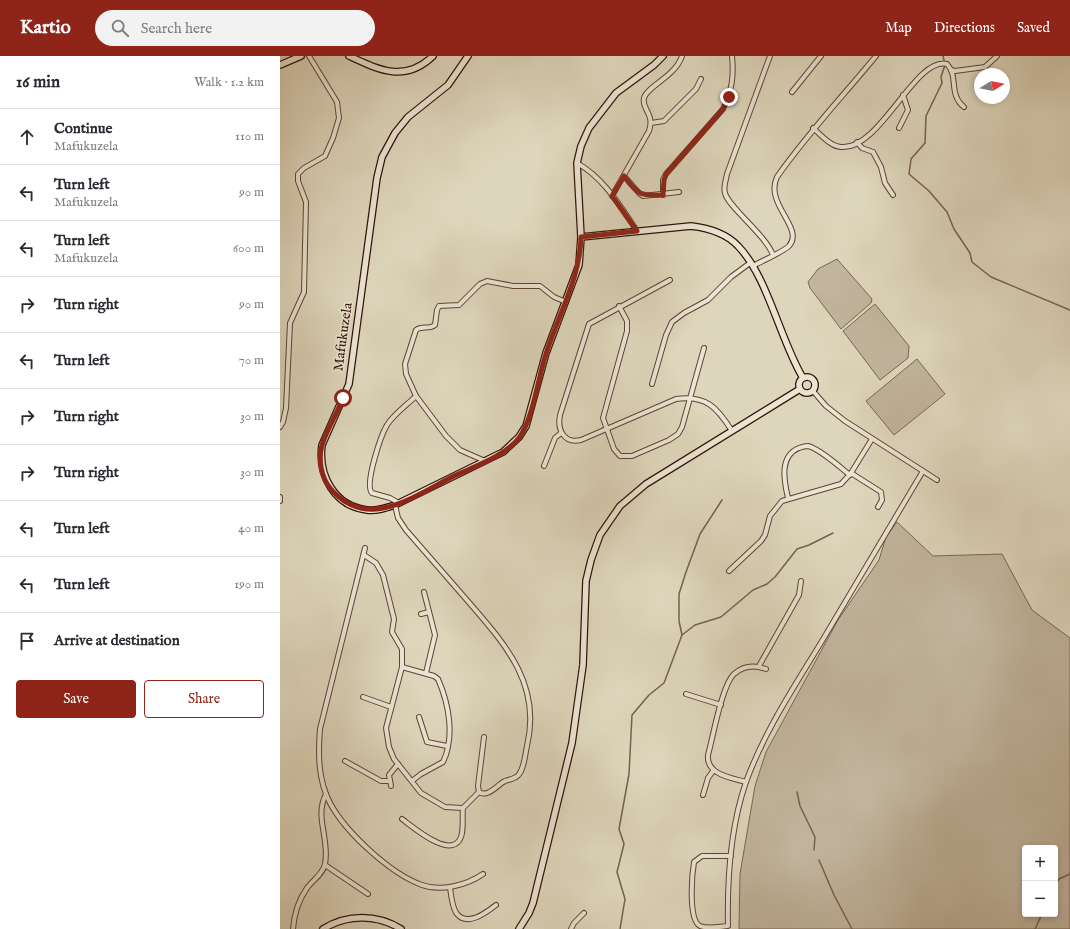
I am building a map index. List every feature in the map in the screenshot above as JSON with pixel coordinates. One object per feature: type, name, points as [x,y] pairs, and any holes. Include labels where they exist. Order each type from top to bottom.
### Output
[{"type":"street","points":[[280,65],[301,56]]},
{"type":"street","points":[[280,427],[283,422],[286,408],[290,323],[304,292],[306,210],[304,195],[298,180],[298,174],[304,168],[325,156],[333,138],[339,118],[337,102],[309,56]]},
{"type":"street","points":[[349,56],[375,68],[393,72],[415,69],[432,56]]},
{"type":"street","name":"Mafukuzela","points":[[468,56],[448,85],[401,124],[388,144],[382,157],[376,185],[348,384],[322,445],[321,465],[328,485],[336,495],[346,503],[367,510],[379,510],[397,504],[485,461],[512,446],[519,438],[526,426],[546,353],[579,265],[581,237],[577,163],[581,146],[589,128],[616,93],[654,65],[663,56]]},
{"type":"street","points":[[612,196],[649,131],[651,123],[650,115],[644,103],[646,93],[677,68],[682,56]]},
{"type":"street","points":[[663,195],[666,174],[723,109],[733,85],[732,56]]},
{"type":"street","points":[[770,56],[727,174],[724,190],[730,202],[763,237],[773,255]]},
{"type":"street","points":[[792,92],[820,56]]},
{"type":"street","points":[[652,384],[666,335],[672,322],[684,313],[708,300],[731,277],[752,264],[788,247],[792,240],[788,220],[775,198],[774,181],[813,128],[832,109],[876,56]]},
{"type":"street","points":[[813,128],[836,146],[845,147],[857,142],[875,129],[929,66],[936,63],[943,63],[951,70],[955,71],[986,67],[997,56]]},
{"type":"street","points":[[951,70],[955,96],[964,107]]},
{"type":"street","points":[[651,123],[664,121],[696,89],[701,79]]},
{"type":"street","points":[[899,128],[908,110],[903,95]]},
{"type":"street","points":[[857,142],[862,148],[873,152],[881,167],[885,184],[893,195]]},
{"type":"street","points":[[577,163],[594,173],[637,231]]},
{"type":"street","points":[[624,176],[639,194],[643,196],[663,195],[679,192]]},
{"type":"street","points":[[581,237],[691,226],[706,228],[731,240],[738,246],[752,264],[786,344],[803,378]]},
{"type":"street","points":[[670,280],[593,320],[586,328],[558,423],[561,433],[570,440],[578,440],[676,399],[691,397],[710,404],[724,418],[732,431]]},
{"type":"street","points":[[485,461],[460,450],[446,436],[416,396],[406,374],[406,359],[416,330],[435,325],[439,306],[459,305],[480,284],[487,281],[513,286],[540,286],[554,297],[566,302]]},
{"type":"street","points":[[619,306],[627,321],[627,331],[605,412],[604,423],[616,452],[624,457],[632,456],[678,434],[682,427],[704,348]]},
{"type":"street","points":[[800,390],[808,394],[813,391],[815,387],[814,380],[808,377],[803,378]]},
{"type":"street","points":[[800,390],[800,382],[803,378]]},
{"type":"street","points":[[519,929],[529,914],[533,903],[572,743],[582,678],[586,581],[595,547],[611,518],[620,506],[635,493],[732,431],[800,390]]},
{"type":"street","points":[[813,391],[826,406],[922,472],[937,480]]},
{"type":"street","points":[[416,396],[388,425],[374,460],[369,488],[372,493],[390,498],[397,504],[398,518],[406,530],[502,641],[520,670],[527,695],[530,715],[529,738],[519,775],[506,781],[487,794],[479,792]]},
{"type":"street","points":[[544,466],[555,438],[561,433]]},
{"type":"street","points":[[729,571],[761,541],[765,535],[770,516],[782,501],[788,498],[837,486],[850,474],[872,438]]},
{"type":"street","points":[[788,498],[784,477],[788,457],[794,450],[804,446],[812,447],[850,474],[881,492],[882,500],[878,507]]},
{"type":"street","points":[[731,856],[702,856],[694,862],[693,915],[697,924],[702,928],[728,926],[727,891],[735,824],[746,782],[769,729],[922,472]]},
{"type":"street","points":[[365,548],[320,729],[318,751],[320,769],[326,794],[340,819],[356,838],[402,874],[422,885],[434,888],[450,887],[475,880],[483,874]]},
{"type":"street","points":[[364,555],[376,563],[383,575],[394,619],[392,632],[402,649],[402,667],[386,728],[386,739],[398,764],[421,793],[445,807],[463,808]]},
{"type":"street","points":[[759,666],[799,594],[801,581]]},
{"type":"street","points":[[424,592],[435,638],[426,673]]},
{"type":"street","points":[[421,614],[429,612]]},
{"type":"street","points":[[746,782],[713,771],[708,762],[708,755],[728,683],[735,673],[746,667],[759,666],[766,670]]},
{"type":"street","points":[[402,667],[426,673],[438,679],[450,721],[447,746],[443,762],[421,774],[412,782]]},
{"type":"street","points":[[686,694],[721,705]]},
{"type":"street","points":[[363,696],[391,707]]},
{"type":"street","points":[[419,718],[427,742],[447,746]]},
{"type":"street","points":[[402,819],[437,844],[449,846],[454,844],[461,837],[463,808],[479,792],[484,737]]},
{"type":"street","points":[[345,760],[381,781],[390,781]]},
{"type":"street","points":[[391,786],[391,771],[398,764]]},
{"type":"street","points":[[703,795],[708,778],[713,771]]},
{"type":"street","points":[[293,929],[295,913],[301,898],[323,870],[326,854],[321,808],[326,794]]},
{"type":"street","points":[[324,865],[368,894]]},
{"type":"street","points":[[450,887],[454,908],[457,914],[462,918],[468,919],[478,917],[485,914],[496,905]]},
{"type":"street","points":[[571,929],[574,923],[584,913]]},
{"type":"street","points":[[323,929],[341,921],[368,917],[388,922],[401,929]]},
{"type":"shaded area","points":[[837,259],[872,299],[871,303],[841,329],[810,288],[808,282],[818,269]]},
{"type":"shaded area","points":[[875,304],[909,346],[908,358],[880,380],[843,331]]},
{"type":"shaded area","points":[[917,359],[945,394],[894,435],[866,401]]},
{"type":"shaded area","points":[[897,522],[933,556],[1002,554],[1032,610],[1070,638],[1070,929],[739,929],[740,874],[755,786],[766,752],[838,620],[879,560],[886,537]]},
{"type":"waterway","points":[[943,56],[944,60]]},
{"type":"waterway","points":[[945,65],[941,77],[942,83],[926,116],[925,143],[911,159],[909,174],[929,191],[947,212],[954,229],[970,253],[972,262],[991,277],[1070,310]]},
{"type":"waterway","points":[[620,929],[625,899],[617,872],[624,844],[619,829],[629,774],[632,715],[649,695],[664,683],[682,635],[679,621],[679,594],[700,534],[722,500]]},
{"type":"waterway","points":[[682,635],[695,625],[721,617],[753,590],[767,584],[775,577],[797,549],[809,545],[833,533]]},
{"type":"waterway","points":[[797,792],[800,806],[815,837],[814,850]]},
{"type":"waterway","points":[[819,860],[834,895],[852,929]]},
{"type":"waterway","points":[[1058,881],[1059,879],[1070,874]]},
{"type":"waterway","points":[[1035,929],[1041,917]]},
{"type":"route","points":[[343,398],[322,445],[321,465],[325,480],[336,495],[346,503],[356,507],[367,510],[379,510],[395,505],[503,452],[512,446],[526,426],[546,353],[576,276],[581,250],[581,237],[637,231],[612,196],[624,176],[633,188],[643,196],[663,195],[666,174],[723,109],[729,97]]}]
